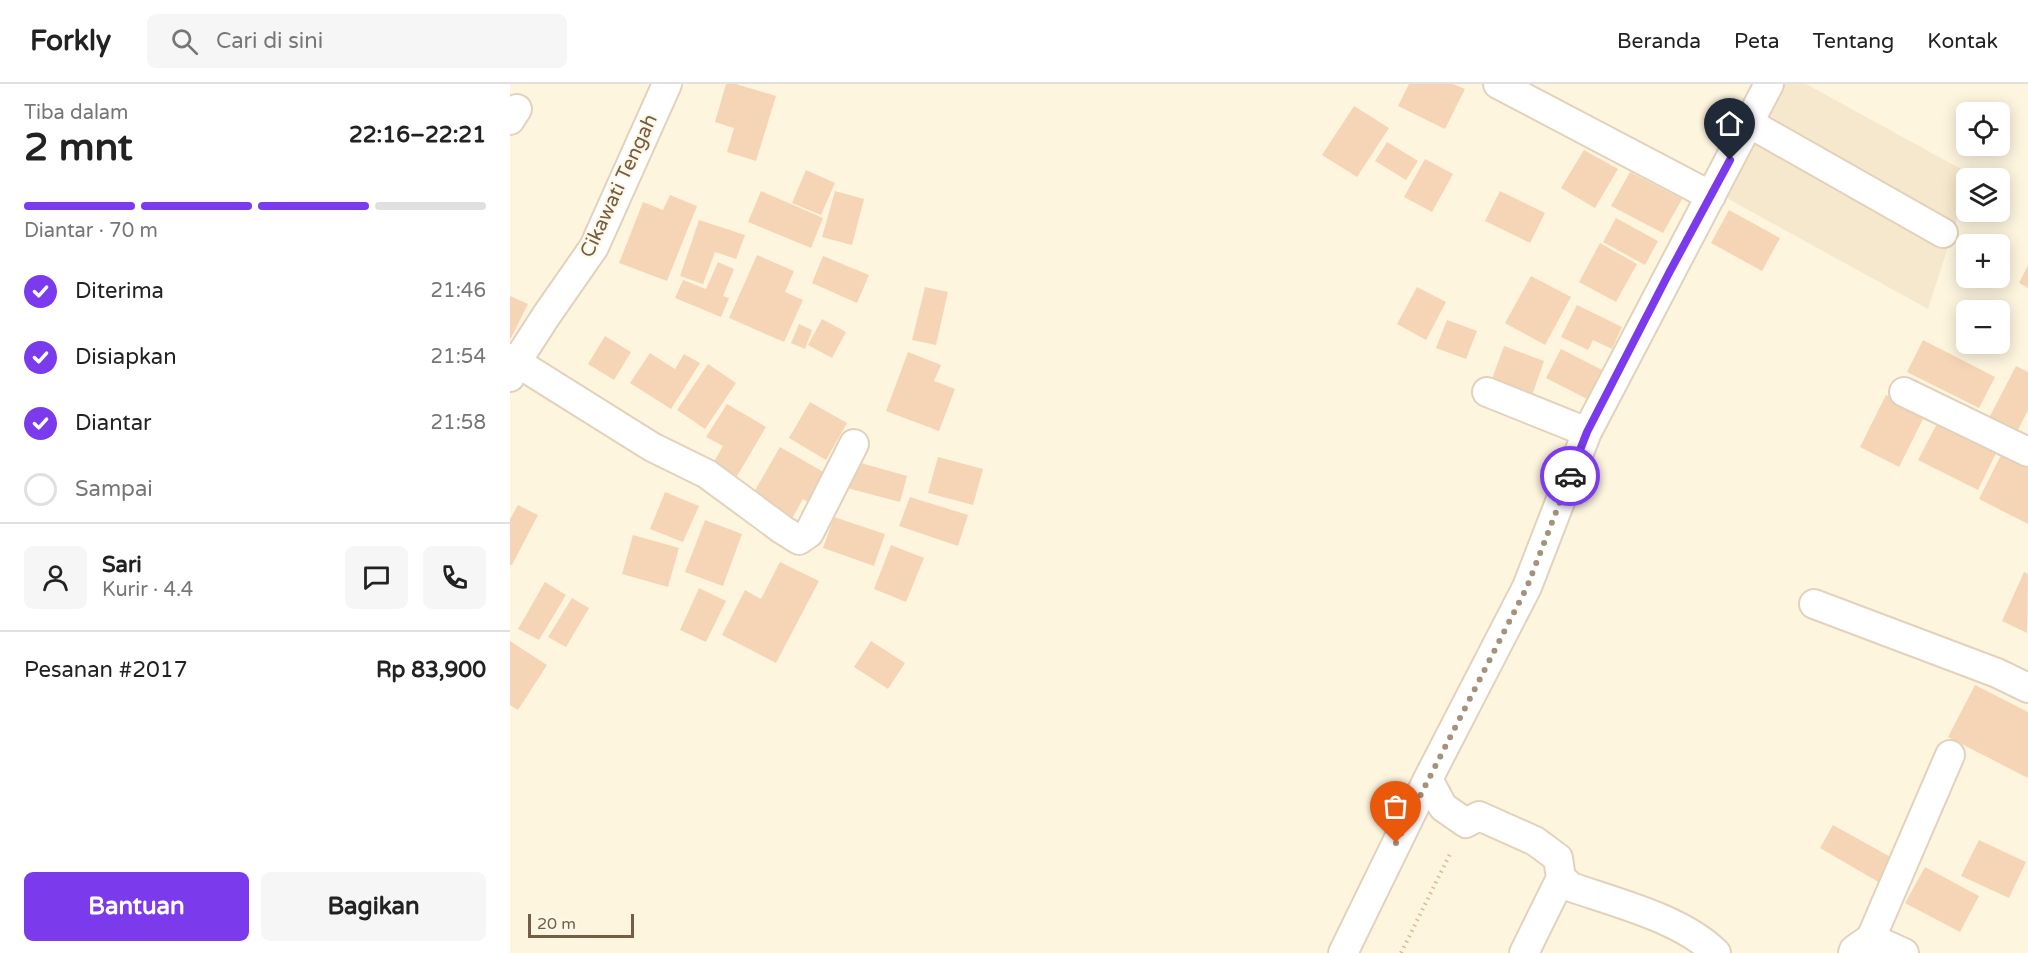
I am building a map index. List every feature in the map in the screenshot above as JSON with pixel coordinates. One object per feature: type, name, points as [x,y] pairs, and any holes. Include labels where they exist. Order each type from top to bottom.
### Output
[{"type":"street","name":"Cikawati Tengah","points":[[512,365],[594,247],[667,84]]},
{"type":"street","points":[[1498,84],[1711,196]]},
{"type":"street","points":[[1343,953],[1428,778],[1527,587],[1587,432],[1769,84]]},
{"type":"street","points":[[1749,123],[1943,233]]},
{"type":"street","points":[[512,365],[652,447],[707,474],[799,540],[809,532],[854,444]]},
{"type":"street","points":[[1487,392],[1587,432]]},
{"type":"street","points":[[1904,392],[2028,452]]},
{"type":"street","points":[[1814,604],[1996,673],[2028,688]]},
{"type":"street","points":[[1904,953],[1862,945],[1950,755]]},
{"type":"street","points":[[1428,778],[1443,807],[1466,823],[1479,816],[1535,841],[1558,858],[1561,878],[1524,953]]},
{"type":"street","points":[[1561,878],[1571,887],[1680,926],[1708,944],[1716,953]]},
{"type":"path","points":[[1401,953],[1466,823]]},
{"type":"shaded area","points":[[1781,84],[1806,84],[1959,168],[1956,168],[1956,222],[1928,309],[1723,196]]},
{"type":"building","points":[[726,84],[736,84],[776,96],[756,161],[727,152],[734,128],[715,122]]},
{"type":"building","points":[[1409,84],[1453,84],[1465,89],[1445,129],[1398,106]]},
{"type":"building","points":[[1354,106],[1389,128],[1357,177],[1322,155]]},
{"type":"building","points":[[1387,142],[1418,161],[1406,180],[1375,161]]},
{"type":"building","points":[[1584,150],[1618,169],[1595,208],[1561,188]]},
{"type":"building","points":[[1425,159],[1453,174],[1432,212],[1404,197]]},
{"type":"building","points":[[806,170],[835,183],[821,215],[792,203]]},
{"type":"building","points":[[1630,172],[1682,199],[1663,233],[1611,206]]},
{"type":"building","points":[[761,191],[823,218],[811,248],[748,222]]},
{"type":"building","points":[[835,191],[864,199],[852,245],[822,237]]},
{"type":"building","points":[[1500,191],[1545,213],[1530,243],[1485,221]]},
{"type":"building","points":[[670,195],[697,206],[667,281],[619,263],[643,202],[663,210]]},
{"type":"building","points":[[1729,210],[1780,238],[1762,271],[1711,243]]},
{"type":"building","points":[[1616,218],[1658,241],[1645,265],[1603,242]]},
{"type":"building","points":[[699,220],[745,235],[736,259],[715,252],[703,284],[680,276]]},
{"type":"building","points":[[1600,243],[1637,264],[1616,302],[1579,282]]},
{"type":"building","points":[[757,255],[794,271],[785,292],[803,300],[784,342],[729,318]]},
{"type":"building","points":[[823,256],[869,275],[857,303],[812,283]]},
{"type":"building","points":[[718,262],[734,269],[723,296],[729,298],[721,317],[675,298],[683,280],[706,289]]},
{"type":"building","points":[[2028,265],[2028,288],[2019,283]]},
{"type":"building","points":[[1531,276],[1571,297],[1545,345],[1505,323]]},
{"type":"building","points":[[925,287],[948,292],[936,345],[912,340]]},
{"type":"building","points":[[1417,287],[1446,302],[1426,340],[1397,324]]},
{"type":"building","points":[[510,296],[528,304],[510,340]]},
{"type":"building","points":[[1577,305],[1622,327],[1612,349],[1593,340],[1588,350],[1561,337]]},
{"type":"building","points":[[822,319],[846,332],[832,358],[808,345]]},
{"type":"building","points":[[1447,320],[1477,331],[1466,359],[1436,348]]},
{"type":"building","points":[[799,324],[812,330],[805,349],[791,343]]},
{"type":"building","points":[[605,336],[631,352],[614,380],[588,364]]},
{"type":"building","points":[[1923,340],[1995,377],[1979,408],[1907,372]]},
{"type":"building","points":[[1504,346],[1544,361],[1530,401],[1489,387]]},
{"type":"building","points":[[1561,349],[1602,370],[1587,399],[1546,378]]},
{"type":"building","points":[[908,352],[941,365],[934,381],[955,389],[939,431],[886,411]]},
{"type":"building","points":[[650,353],[675,369],[684,354],[700,363],[671,409],[630,383]]},
{"type":"building","points":[[708,364],[736,383],[705,429],[677,410]]},
{"type":"building","points":[[2016,366],[2028,372],[2028,410],[2017,432],[1989,418]]},
{"type":"building","points":[[1886,395],[1925,415],[1899,467],[1860,447]]},
{"type":"building","points":[[810,402],[847,423],[826,460],[789,438]]},
{"type":"building","points":[[727,404],[766,427],[734,481],[711,467],[723,446],[706,437]]},
{"type":"building","points":[[1941,416],[2000,445],[1978,490],[1918,460]]},
{"type":"building","points":[[780,447],[832,477],[816,507],[803,499],[790,522],[750,499]]},
{"type":"building","points":[[2003,451],[2028,464],[2028,524],[1979,499]]},
{"type":"building","points":[[938,457],[983,469],[973,505],[928,493]]},
{"type":"building","points":[[854,461],[907,476],[900,502],[847,488]]},
{"type":"building","points":[[665,492],[699,506],[683,542],[650,529]]},
{"type":"building","points":[[910,497],[968,515],[958,546],[899,526]]},
{"type":"building","points":[[518,505],[538,515],[510,565],[510,519]]},
{"type":"building","points":[[834,517],[885,534],[874,566],[823,548]]},
{"type":"building","points":[[705,520],[742,534],[723,586],[685,572]]},
{"type":"building","points":[[633,535],[679,548],[668,587],[622,574]]},
{"type":"building","points":[[891,545],[924,558],[906,602],[874,589]]},
{"type":"building","points":[[780,562],[819,581],[776,663],[722,635],[745,590],[761,599]]},
{"type":"building","points":[[2024,572],[2028,574],[2027,633],[2002,621]]},
{"type":"building","points":[[545,582],[566,595],[539,640],[518,629]]},
{"type":"building","points":[[699,588],[726,601],[706,642],[680,630]]},
{"type":"building","points":[[572,598],[589,608],[566,647],[548,637]]},
{"type":"building","points":[[510,641],[547,665],[518,710],[510,705]]},
{"type":"building","points":[[871,641],[905,663],[888,689],[854,667]]},
{"type":"building","points":[[1975,685],[2028,712],[2028,778],[1948,737]]},
{"type":"building","points":[[1833,825],[1896,860],[1882,884],[1820,848]]},
{"type":"building","points":[[1979,840],[2026,862],[2009,898],[1961,876]]},
{"type":"building","points":[[1925,867],[1979,896],[1960,932],[1905,903]]},
{"type":"way so far","points":[[1396,843],[1527,587],[1570,476]]},
{"type":"route","points":[[1570,476],[1587,432],[1730,160]]}]
